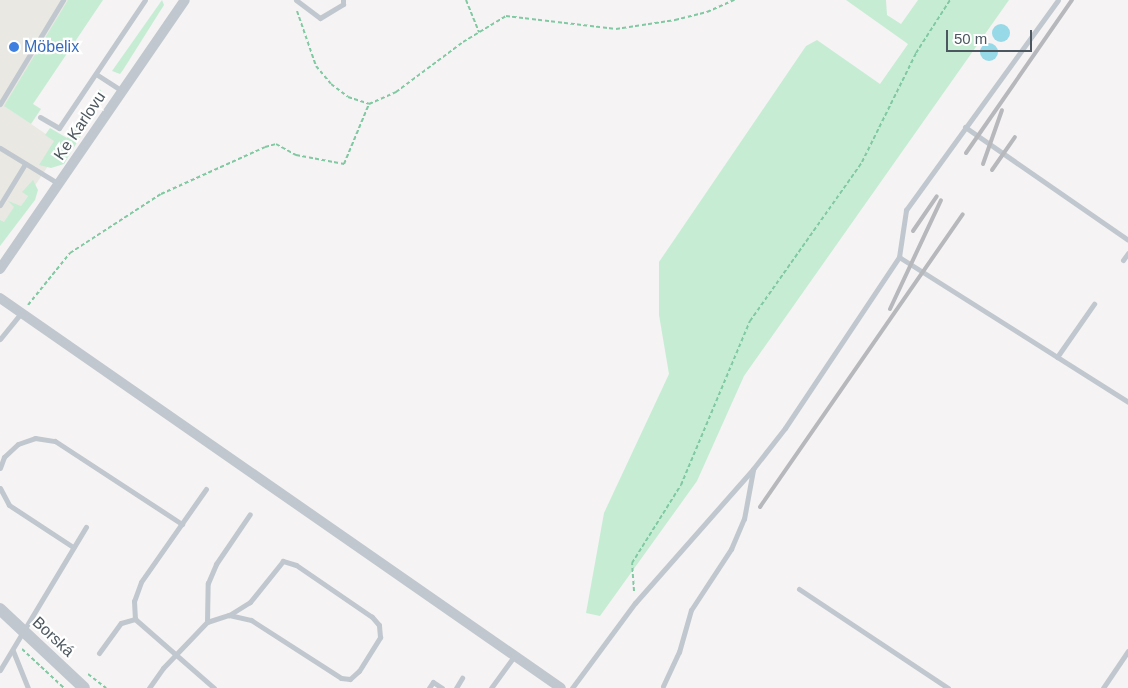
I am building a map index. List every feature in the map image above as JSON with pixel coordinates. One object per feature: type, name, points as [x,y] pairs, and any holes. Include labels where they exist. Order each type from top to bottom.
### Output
[{"type":"street","name":"Ke Karlovu","points":[[0,269],[184,0]]},
{"type":"street","points":[[0,298],[561,688]]},
{"type":"street","name":"Borská","points":[[0,609],[84,688]]},
{"type":"lane","points":[[0,104],[63,0]]},
{"type":"lane","points":[[40,116],[59,128],[145,0]]},
{"type":"lane","points":[[296,0],[320,18],[343,4],[343,0]]},
{"type":"lane","points":[[572,688],[635,604],[753,469],[785,428],[899,257],[906,210],[1058,0]]},
{"type":"lane","points":[[96,74],[122,92]]},
{"type":"lane","points":[[965,127],[1128,240]]},
{"type":"lane","points":[[0,148],[59,184]]},
{"type":"lane","points":[[0,205],[24,164]]},
{"type":"lane","points":[[1123,260],[1128,254]]},
{"type":"lane","points":[[899,257],[1128,402]]},
{"type":"lane","points":[[1058,357],[1094,304]]},
{"type":"lane","points":[[0,339],[21,313]]},
{"type":"lane","points":[[0,468],[4,457],[18,444],[35,438],[55,440],[182,524]]},
{"type":"lane","points":[[663,686],[679,652],[691,610],[731,549],[744,519],[753,469]]},
{"type":"lane","points":[[0,488],[9,505],[73,547]]},
{"type":"lane","points":[[206,489],[141,582],[134,600],[136,619],[214,688]]},
{"type":"lane","points":[[207,622],[208,583],[216,564],[250,514]]},
{"type":"lane","points":[[0,670],[18,644],[86,527]]},
{"type":"lane","points":[[150,688],[176,654],[207,622],[229,615],[250,602],[283,561],[290,562],[372,616],[378,626],[380,637],[359,671],[350,679],[340,678],[251,620],[229,615]]},
{"type":"lane","points":[[799,589],[948,688]]},
{"type":"lane","points":[[99,653],[122,624],[136,619]]},
{"type":"lane","points":[[13,651],[28,688]]},
{"type":"lane","points":[[1103,688],[1128,651]]},
{"type":"lane","points":[[491,688],[514,656]]},
{"type":"lane","points":[[456,688],[462,678]]},
{"type":"lane","points":[[429,688],[433,682],[442,688]]},
{"type":"path","points":[[466,0],[480,32]]},
{"type":"path","points":[[296,10],[316,66],[331,84],[348,97],[369,104],[396,92],[480,32],[506,16],[616,29],[675,20],[707,12],[734,0]]},
{"type":"path","points":[[635,604],[632,563],[681,485],[750,320],[862,162],[916,53],[950,0]]},
{"type":"path","points":[[21,313],[70,253],[178,186],[276,144],[296,155],[344,164],[369,104]]},
{"type":"path","points":[[18,644],[64,688]]},
{"type":"shaded area","points":[[0,0],[80,0],[9,109],[62,145],[0,238]]},
{"type":"green space","points":[[68,0],[103,0],[33,104],[41,109],[31,124],[4,106]]},
{"type":"green space","points":[[162,0],[164,5],[123,70],[120,74],[112,71]]},
{"type":"green space","points":[[846,0],[886,0],[887,15],[901,24],[918,0],[1009,0],[744,376],[697,481],[600,616],[586,613],[604,513],[669,374],[659,315],[659,262],[806,46],[817,40],[880,84],[908,44]]},
{"type":"green space","points":[[100,89],[104,97],[64,164],[51,168],[39,165],[54,141],[45,135],[50,128],[67,138]]},
{"type":"green space","points":[[33,180],[38,190],[35,200],[0,246],[0,220],[4,222],[14,207],[8,201],[21,206],[28,196],[22,192]]},
{"type":"water","points":[[1001,24],[1007,27],[1010,33],[1007,39],[1001,42],[995,39],[992,33],[995,27]]},
{"type":"water","points":[[989,43],[995,46],[998,52],[995,58],[989,61],[983,58],[980,52],[983,46]]},
{"type":"railway","points":[[966,153],[1072,0]]},
{"type":"railway","points":[[983,164],[1002,110]]},
{"type":"railway","points":[[992,170],[1015,137]]},
{"type":"railway","points":[[913,231],[937,196]]},
{"type":"railway","points":[[890,309],[941,200]]},
{"type":"railway","points":[[760,507],[963,214]]},
{"type":"place","name":"Möbelix","points":[[14,47]]}]
